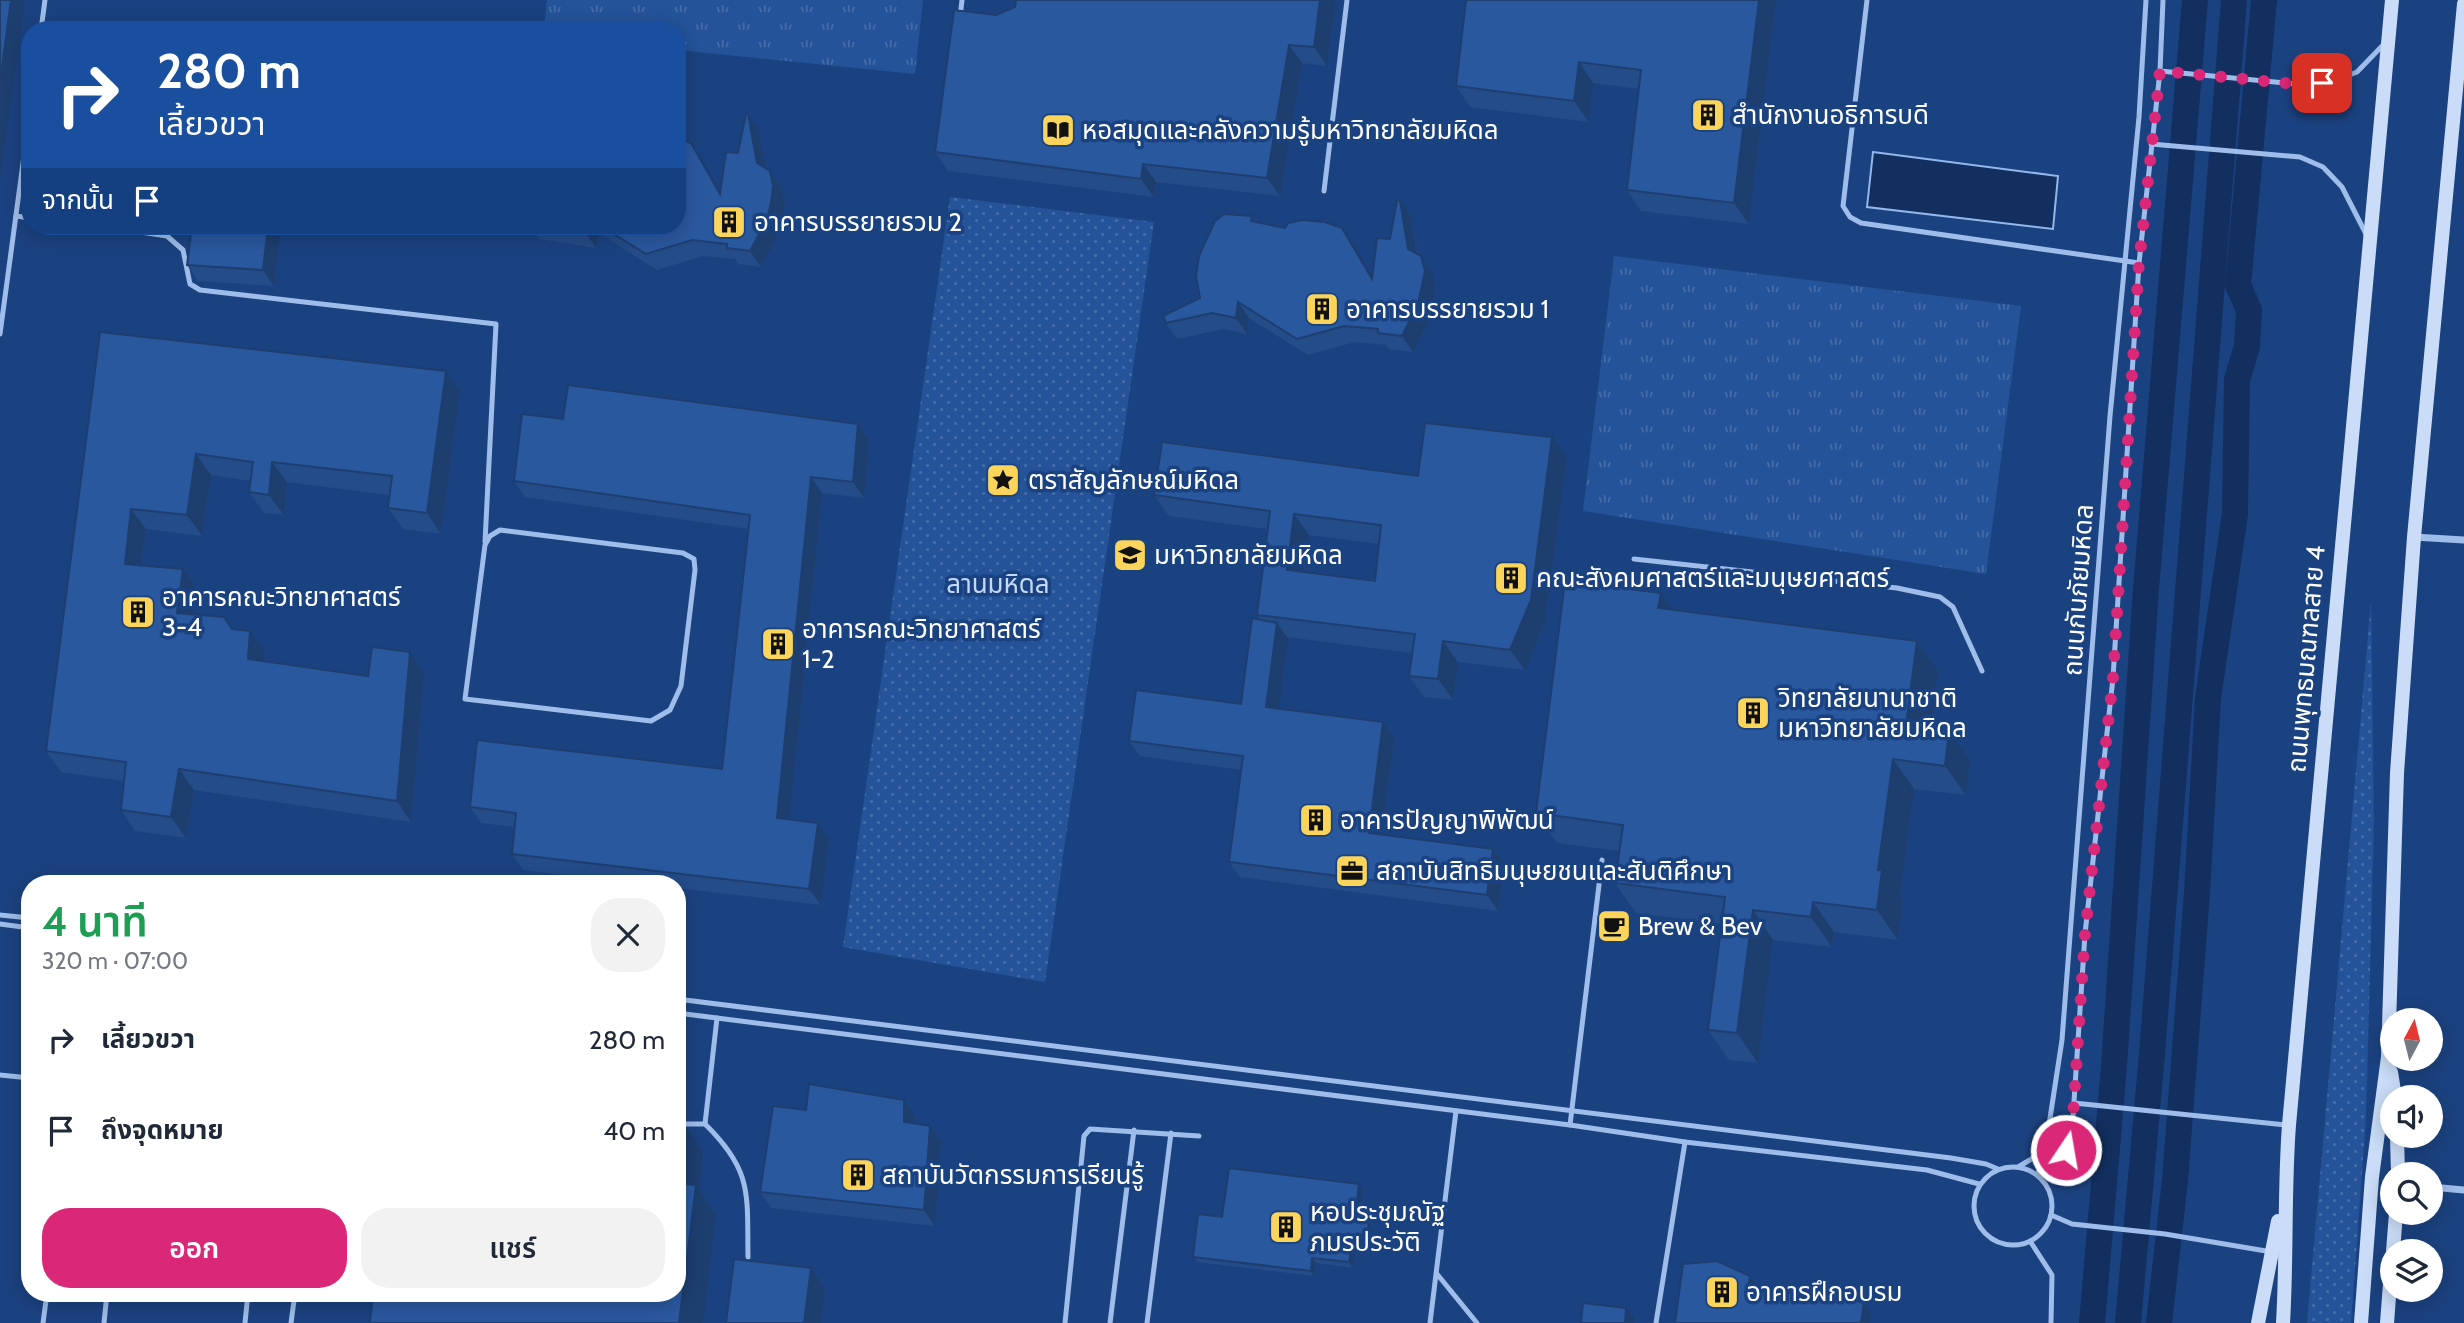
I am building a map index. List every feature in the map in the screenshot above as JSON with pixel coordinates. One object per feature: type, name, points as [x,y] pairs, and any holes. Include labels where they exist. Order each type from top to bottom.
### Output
[{"type":"main road","name":"ถนนพุทธมณฑลสาย 4","points":[[2281,1323],[2285,1290],[2285,1181],[2289,1125],[2392,0]]},
{"type":"main road","points":[[2390,1008],[2397,773],[2414,537],[2464,5]]},
{"type":"main road","points":[[2361,1323],[2372,1177],[2386,1071]]},
{"type":"main road","points":[[2258,1323],[2285,1181]]},
{"type":"main road","points":[[2386,1323],[2388,1302]]},
{"type":"street","points":[[2414,537],[2464,540]]},
{"type":"street","points":[[2443,1188],[2464,1190]]},
{"type":"lane","points":[[42,21],[45,0]]},
{"type":"lane","points":[[959,25],[962,0]]},
{"type":"lane","points":[[1324,191],[1347,0]]},
{"type":"lane","points":[[1867,0],[1843,206],[1850,217],[1861,223],[2139,263]]},
{"type":"lane","name":"ถนนกันภัยมหิดล","points":[[2018,1167],[2045,1151],[2062,1040],[2110,416],[2139,117],[2146,0]]},
{"type":"lane","name":"ถนนกันภัยมหิดล","points":[[2036,1174],[2066,1150],[2074,1103],[2085,934],[2113,678],[2139,263],[2160,71],[2163,0]]},
{"type":"lane","points":[[2160,71],[2307,85],[2337,80],[2357,72],[2389,38]]},
{"type":"lane","points":[[2151,144],[2300,157],[2323,167],[2342,187],[2369,239]]},
{"type":"lane","points":[[0,334],[21,178]]},
{"type":"lane","points":[[16,216],[21,217]]},
{"type":"lane","points":[[161,235],[167,236],[183,250],[190,284],[200,290],[496,324],[485,545],[465,699],[651,721],[670,710],[681,686],[695,570],[694,559],[683,553],[500,530],[490,536],[485,545]]},
{"type":"lane","points":[[1634,559],[1897,588],[1940,597],[1953,607],[1982,671]]},
{"type":"lane","points":[[1570,1125],[1602,860]]},
{"type":"lane","points":[[0,915],[21,917]]},
{"type":"lane","points":[[0,924],[21,927]]},
{"type":"lane","points":[[686,1000],[1951,1158],[1986,1164],[1998,1169]]},
{"type":"lane","points":[[686,1014],[1570,1125],[1685,1142],[1927,1170],[1979,1184]]},
{"type":"lane","points":[[705,1124],[717,1018]]},
{"type":"lane","points":[[0,1075],[21,1077]]},
{"type":"lane","points":[[2074,1103],[2289,1125]]},
{"type":"lane","points":[[1430,1323],[1456,1111]]},
{"type":"lane","points":[[686,1124],[705,1124],[727,1146],[746,1185],[748,1257]]},
{"type":"lane","points":[[1065,1323],[1084,1136],[1090,1129],[1199,1136]]},
{"type":"lane","points":[[1110,1323],[1134,1130]]},
{"type":"lane","points":[[1147,1323],[1171,1133]]},
{"type":"lane","points":[[1656,1323],[1685,1142]]},
{"type":"lane","points":[[2018,1167],[2036,1174],[2045,1183],[2051,1196],[2051,1215],[2041,1234],[2030,1241],[2018,1245],[1993,1240],[1983,1232],[1976,1221],[1973,1208],[1979,1184],[1998,1169],[2018,1167]]},
{"type":"lane","points":[[2051,1215],[2072,1224],[2165,1234],[2273,1252]]},
{"type":"lane","points":[[2030,1241],[2052,1275],[2051,1323]]},
{"type":"lane","points":[[1437,1274],[1477,1323]]},
{"type":"lane","points":[[43,1323],[46,1302]]},
{"type":"lane","points":[[104,1323],[106,1302]]},
{"type":"lane","points":[[245,1323],[247,1302]]},
{"type":"lane","points":[[291,1323],[294,1302]]},
{"type":"green space","points":[[547,0],[923,0],[915,74],[686,51],[686,21],[545,21]]},
{"type":"green space","name":"ลานมหิดล","points":[[950,197],[1154,222],[1045,982],[843,947]]},
{"type":"green space","points":[[1614,256],[2021,306],[1986,574],[1583,511]]},
{"type":"green space","points":[[2371,602],[2374,821],[2366,1118],[2351,1323],[2307,1323]]},
{"type":"shaded area","points":[[1873,152],[2058,176],[2053,229],[1867,207]]},
{"type":"building","points":[[0,0],[11,0],[0,82]]},
{"type":"building","points":[[1016,0],[1320,0],[1314,47],[1289,45],[1267,178],[1143,164],[1141,179],[935,152],[954,10],[996,15],[1015,7]]},
{"type":"building","name":"สำนักงานอธิการบดี","points":[[1466,0],[1759,0],[1734,203],[1627,190],[1641,70],[1579,62],[1574,101],[1456,86]]},
{"type":"building","points":[[748,114],[757,163],[770,171],[773,186],[767,219],[750,251],[727,248],[727,244],[692,240],[646,254],[615,235],[686,235],[686,141],[691,143],[720,194],[726,152],[738,153]]},
{"type":"building","name":"อาคารบรรยายรวม 1","points":[[1397,200],[1400,200],[1408,249],[1421,256],[1425,271],[1418,304],[1402,336],[1378,333],[1378,329],[1344,326],[1297,339],[1238,302],[1236,318],[1212,313],[1166,323],[1163,316],[1200,298],[1196,276],[1199,256],[1215,221],[1224,214],[1252,216],[1251,221],[1285,228],[1288,223],[1302,220],[1325,222],[1342,228],[1372,279],[1377,238],[1390,239]]},
{"type":"building","points":[[191,235],[267,235],[263,270],[187,265]]},
{"type":"building","name":"อาคารคณะวิทยาศาสตร์ 3-4","points":[[100,332],[446,371],[427,513],[388,508],[392,476],[272,462],[269,495],[249,492],[253,462],[196,454],[187,515],[131,509],[125,564],[183,569],[177,613],[224,617],[232,629],[250,631],[248,659],[368,676],[372,647],[410,652],[397,801],[179,769],[171,817],[121,810],[126,762],[46,751]]},
{"type":"building","name":"อาคารคณะวิทยาศาสตร์ 1-2","points":[[568,385],[858,424],[853,482],[811,477],[777,818],[818,823],[809,889],[512,854],[516,813],[470,807],[477,740],[722,769],[750,515],[514,481],[522,414],[563,419]]},
{"type":"building","name":"คณะสังคมศาสตร์และมนุษยศาสตร์","points":[[1425,423],[1552,437],[1531,600],[1510,650],[1443,641],[1438,679],[1409,676],[1415,634],[1257,615],[1270,511],[1154,495],[1162,442],[1418,476]],"holes":[[[1294,514],[1381,525],[1375,581],[1287,570]]]},
{"type":"building","name":"วิทยาลัยนานาชาติ มหาวิทยาลัยมหิดล","points":[[1565,581],[1661,593],[1658,608],[1917,641],[1906,725],[1949,731],[1945,766],[1893,759],[1878,870],[1882,870],[1877,910],[1813,902],[1811,917],[1753,910],[1737,1033],[1708,1030],[1725,897],[1615,883],[1623,825],[1536,813]]},
{"type":"building","name":"อาคารปัญญาพิพัฒน์","points":[[1252,618],[1277,623],[1266,707],[1383,722],[1369,833],[1493,849],[1487,895],[1229,862],[1243,756],[1129,741],[1136,690],[1241,704]]},
{"type":"building","name":"สถาบันวัตกรรมการเรียนรู้","points":[[809,1084],[904,1100],[904,1122],[930,1126],[924,1210],[760,1192],[773,1106],[806,1110]]},
{"type":"building","name":"หอประชุมณัฐ ภมรประวัติ","points":[[1229,1168],[1359,1184],[1357,1201],[1369,1226],[1351,1251],[1349,1262],[1312,1258],[1311,1271],[1193,1257],[1198,1214],[1222,1217]]},
{"type":"building","points":[[686,1184],[696,1185],[686,1266]]},
{"type":"building","points":[[734,1259],[811,1268],[804,1323],[726,1323]]},
{"type":"building","name":"อาคารฝึกอบรม","points":[[1717,1261],[1750,1276],[1748,1287],[1864,1302],[1861,1323],[1675,1323],[1683,1264]]},
{"type":"building","points":[[372,1302],[682,1302],[679,1323],[370,1323]]},
{"type":"building","points":[[1583,1303],[1626,1308],[1625,1323],[1581,1323]]},
{"type":"waterway","points":[[2092,1323],[2114,1066],[2146,589],[2195,0]]},
{"type":"waterway","points":[[2128,1323],[2152,1054],[2234,0]]},
{"type":"waterway","points":[[2159,1323],[2175,1180],[2197,893],[2208,698],[2235,514],[2237,380],[2247,346],[2249,310],[2238,285],[2264,0]]},
{"type":"place","name":"สำนักงานอธิการบดี","points":[[1708,115]]},
{"type":"place","name":"หอสมุดและคลังความรู้มหาวิทยาลัยมหิดล","points":[[1058,130]]},
{"type":"place","name":"อาคารบรรยายรวม 2","points":[[729,222]]},
{"type":"place","name":"อาคารบรรยายรวม 1","points":[[1322,309]]},
{"type":"place","name":"ตราสัญลักษณ์มหิดล","points":[[1003,480]]},
{"type":"place","name":"มหาวิทยาลัยมหิดล","points":[[1130,555]]},
{"type":"place","name":"คณะสังคมศาสตร์และมนุษยศาสตร์","points":[[1511,578]]},
{"type":"place","name":"อาคารคณะวิทยาศาสตร์ 3-4","points":[[138,612]]},
{"type":"place","name":"อาคารคณะวิทยาศาสตร์ 1-2","points":[[778,644]]},
{"type":"place","name":"วิทยาลัยนานาชาติ มหาวิทยาลัยมหิดล","points":[[1753,713]]},
{"type":"place","name":"อาคารปัญญาพิพัฒน์","points":[[1316,820]]},
{"type":"place","name":"สถาบันสิทธิมนุษยชนและสันติศึกษา","points":[[1352,871]]},
{"type":"place","name":"Brew & Bev","points":[[1614,926]]},
{"type":"place","name":"สถาบันวัตกรรมการเรียนรู้","points":[[858,1175]]},
{"type":"place","name":"หอประชุมณัฐ ภมรประวัติ","points":[[1286,1227]]},
{"type":"place","name":"อาคารฝึกอบรม","points":[[1722,1292]]},
{"type":"route","points":[[2066,1150],[2073,1117],[2085,934],[2113,678],[2139,263],[2160,71],[2307,85],[2322,83]]}]
